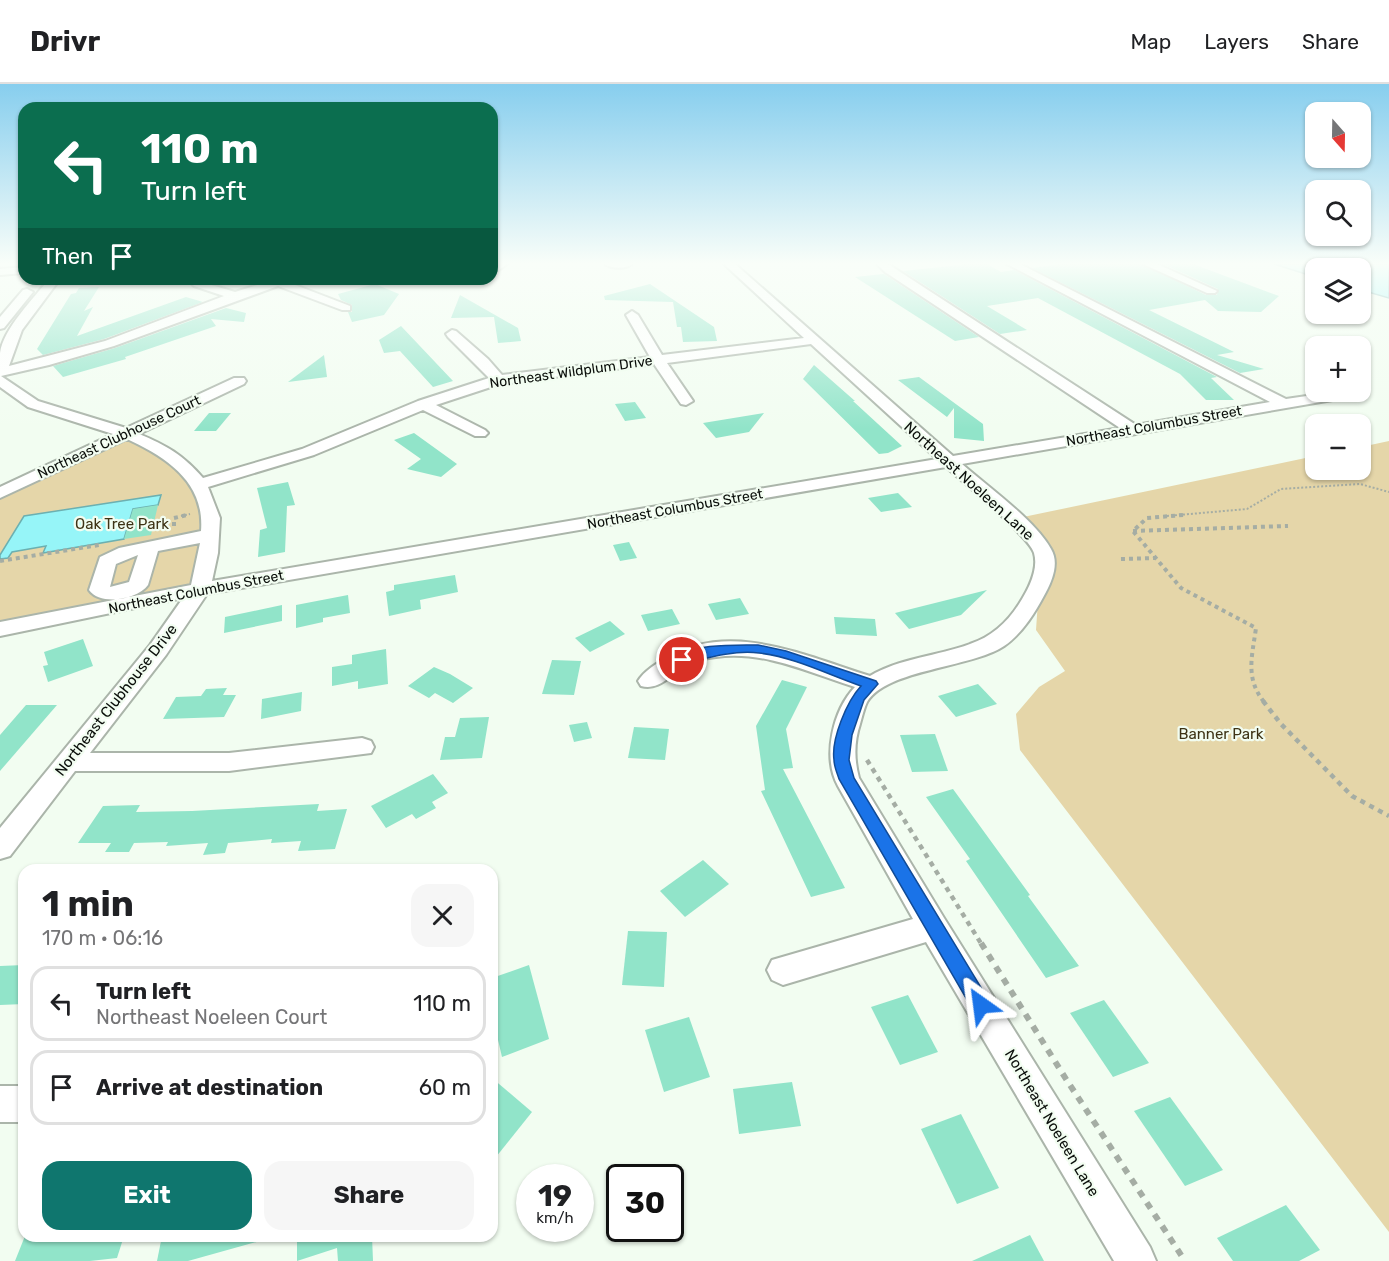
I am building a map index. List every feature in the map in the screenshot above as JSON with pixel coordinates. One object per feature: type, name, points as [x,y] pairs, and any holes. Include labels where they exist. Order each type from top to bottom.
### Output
[{"type":"street","points":[[0,367],[4,364],[6,348],[26,319]]},
{"type":"street","points":[[0,372],[55,359],[174,319]]},
{"type":"street","points":[[634,319],[658,360],[686,401]]},
{"type":"street","name":"Northeast Noeleen Lane","points":[[791,319],[1034,537],[1045,555],[1045,570],[1038,588],[1016,625],[995,642],[871,684],[858,698],[844,735],[841,760],[847,779],[933,927],[1136,1261]]},
{"type":"street","points":[[965,319],[1134,430]]},
{"type":"street","points":[[1119,319],[1284,404]]},
{"type":"street","points":[[452,334],[498,380]]},
{"type":"street","name":"Northeast Wildplum Drive","points":[[199,484],[334,442],[423,404],[498,380],[815,340]]},
{"type":"street","name":"Northeast Clubhouse Drive","points":[[0,380],[33,404],[125,433],[159,448],[181,463],[199,484],[211,518],[201,537],[209,553],[200,589],[158,650],[0,848]]},
{"type":"street","name":"Northeast Clubhouse Court","points":[[0,493],[239,381]]},
{"type":"street","name":"Northeast Columbus Street","points":[[0,629],[200,589],[1305,400]]},
{"type":"street","points":[[423,404],[480,433]]},
{"type":"street","points":[[150,548],[201,537]]},
{"type":"street","points":[[649,681],[671,665],[693,655],[736,648],[758,649],[781,654],[871,684]]},
{"type":"street","points":[[69,762],[229,762],[362,747]]},
{"type":"street","points":[[783,970],[933,927]]},
{"type":"street","points":[[0,1104],[18,1104]]},
{"type":"path","points":[[1133,531],[1147,518],[1247,508],[1281,489],[1360,484],[1389,492]]},
{"type":"path","points":[[191,506],[201,537]]},
{"type":"path","points":[[1133,531],[1288,526]]},
{"type":"path","points":[[1133,531],[1180,588],[1256,628],[1250,672],[1256,692],[1281,724],[1352,795],[1389,816]]},
{"type":"path","points":[[1122,560],[1156,558]]},
{"type":"path","points":[[864,755],[1066,1079],[1185,1261]]},
{"type":"green space","name":"Oak Tree Park","points":[[131,441],[168,458],[189,480],[201,506],[197,575],[187,587],[0,625],[0,496],[114,443]]},
{"type":"green space","name":"Banner Park","points":[[1389,441],[1389,1232],[1020,750],[1016,714],[1039,687],[1065,671],[1036,630],[1039,586],[1045,570],[1014,519],[1305,458],[1305,480],[1371,480],[1371,445]]},
{"type":"water","points":[[161,495],[158,505],[133,509],[124,539],[43,553],[46,546],[12,552],[8,558],[0,559],[0,555],[24,516]]},
{"type":"building","points":[[56,319],[86,319],[77,336],[125,319],[158,319],[104,339],[43,355],[37,349]]},
{"type":"building","points":[[196,319],[245,319],[244,322],[211,319],[216,326],[125,357],[126,359],[63,377],[53,366],[115,348]]},
{"type":"building","points":[[351,319],[366,319],[352,322]]},
{"type":"building","points":[[494,319],[502,319],[518,328],[521,341],[498,343]]},
{"type":"building","points":[[676,319],[702,319],[714,327],[717,341],[683,342],[681,327],[677,327]]},
{"type":"building","points":[[921,319],[952,319],[979,337],[955,341]]},
{"type":"building","points":[[977,319],[1009,319],[1027,330],[1000,334]]},
{"type":"building","points":[[1077,319],[1107,319],[1217,377],[1211,378],[1234,400],[1206,400],[1180,374]]},
{"type":"building","points":[[1133,319],[1167,319],[1234,352],[1217,355],[1264,369],[1240,373]]},
{"type":"building","points":[[401,326],[453,381],[433,387],[400,351],[384,353],[379,340]]},
{"type":"building","points":[[324,355],[327,377],[288,382]]},
{"type":"building","points":[[814,365],[902,446],[888,453],[879,454],[803,379]]},
{"type":"building","points":[[919,377],[983,424],[984,441],[954,438],[954,408],[947,417],[898,380]]},
{"type":"building","points":[[635,402],[646,418],[625,421],[615,404]]},
{"type":"building","points":[[209,413],[231,413],[216,431],[194,431]]},
{"type":"building","points":[[764,413],[749,432],[716,438],[703,423]]},
{"type":"building","points":[[414,433],[457,464],[441,477],[407,469],[421,459],[394,440]]},
{"type":"building","points":[[288,482],[295,505],[287,506],[285,552],[258,557],[260,530],[267,528],[257,488]]},
{"type":"building","points":[[898,493],[912,507],[881,512],[868,498]]},
{"type":"building","points":[[158,505],[151,535],[124,539],[133,509]]},
{"type":"building","points":[[629,542],[637,558],[620,561],[613,545]]},
{"type":"building","points":[[455,575],[458,592],[420,600],[421,609],[389,616],[386,592],[394,590],[394,585]]},
{"type":"building","points":[[987,590],[961,615],[909,629],[895,613]]},
{"type":"building","points":[[348,595],[350,613],[323,618],[323,622],[296,628],[296,605]]},
{"type":"building","points":[[740,598],[749,614],[716,620],[708,604]]},
{"type":"building","points":[[282,605],[282,621],[224,633],[225,617]]},
{"type":"building","points":[[672,609],[680,624],[648,631],[641,615]]},
{"type":"building","points":[[834,617],[875,619],[877,636],[836,634]]},
{"type":"building","points":[[610,621],[625,634],[590,652],[575,638]]},
{"type":"building","points":[[83,639],[93,666],[48,682],[43,666],[48,665],[44,652]]},
{"type":"building","points":[[386,649],[388,684],[358,689],[358,681],[332,686],[332,667],[352,664],[352,655]]},
{"type":"building","points":[[552,660],[581,661],[574,695],[542,694]]},
{"type":"building","points":[[434,667],[473,688],[453,703],[435,693],[429,698],[408,686]]},
{"type":"building","points":[[782,680],[807,687],[786,729],[793,768],[783,769],[845,888],[811,897],[761,791],[765,790],[756,726]]},
{"type":"building","points":[[978,684],[997,704],[956,717],[938,696]]},
{"type":"building","points":[[227,688],[223,695],[236,695],[224,717],[163,719],[176,697],[201,696],[206,689]]},
{"type":"building","points":[[302,692],[301,711],[261,719],[262,699]]},
{"type":"building","points":[[26,705],[57,705],[0,771],[0,735]]},
{"type":"building","points":[[489,717],[482,758],[440,760],[445,737],[455,737],[460,718]]},
{"type":"building","points":[[587,722],[592,738],[574,742],[569,725]]},
{"type":"building","points":[[634,727],[669,729],[665,760],[628,758]]},
{"type":"building","points":[[935,734],[948,771],[912,772],[900,735]]},
{"type":"building","points":[[433,774],[448,793],[432,802],[436,808],[416,819],[412,814],[386,828],[371,806]]},
{"type":"building","points":[[953,789],[1079,966],[1046,978],[966,861],[970,859],[926,797]]},
{"type":"building","points":[[319,804],[317,811],[347,809],[335,849],[298,851],[301,841],[271,843],[272,839],[228,843],[225,853],[203,855],[208,843],[166,846],[168,842],[134,843],[129,852],[105,852],[111,843],[78,843],[103,806],[140,805],[136,812]]},
{"type":"building","points":[[703,860],[729,884],[685,917],[660,891]]},
{"type":"building","points":[[628,931],[667,932],[664,987],[622,985]]},
{"type":"building","points":[[18,965],[18,1004],[0,1005],[0,966]]},
{"type":"building","points":[[529,965],[549,1039],[502,1057],[498,1040],[498,976]]},
{"type":"building","points":[[908,995],[938,1052],[900,1065],[871,1007]]},
{"type":"building","points":[[1104,1000],[1149,1063],[1113,1077],[1070,1013]]},
{"type":"building","points":[[689,1017],[710,1077],[664,1092],[645,1030]]},
{"type":"building","points":[[792,1082],[801,1126],[739,1134],[733,1089]]},
{"type":"building","points":[[498,1083],[532,1112],[498,1154]]},
{"type":"building","points":[[1170,1097],[1223,1170],[1185,1186],[1134,1111]]},
{"type":"building","points":[[961,1114],[999,1188],[957,1204],[921,1129]]},
{"type":"building","points":[[1286,1205],[1320,1250],[1299,1261],[1233,1261],[1217,1238]]},
{"type":"building","points":[[1030,1235],[1044,1261],[972,1261]]},
{"type":"building","points":[[23,1242],[122,1242],[117,1258],[90,1261],[15,1261]]},
{"type":"building","points":[[161,1242],[256,1242],[188,1261],[157,1261]]},
{"type":"building","points":[[297,1242],[372,1242],[373,1261],[338,1261],[337,1248],[297,1261]]},
{"type":"route","points":[[682,660],[693,655],[736,648],[758,649],[781,654],[871,684],[858,698],[844,735],[841,760],[847,779],[981,1005]]}]
